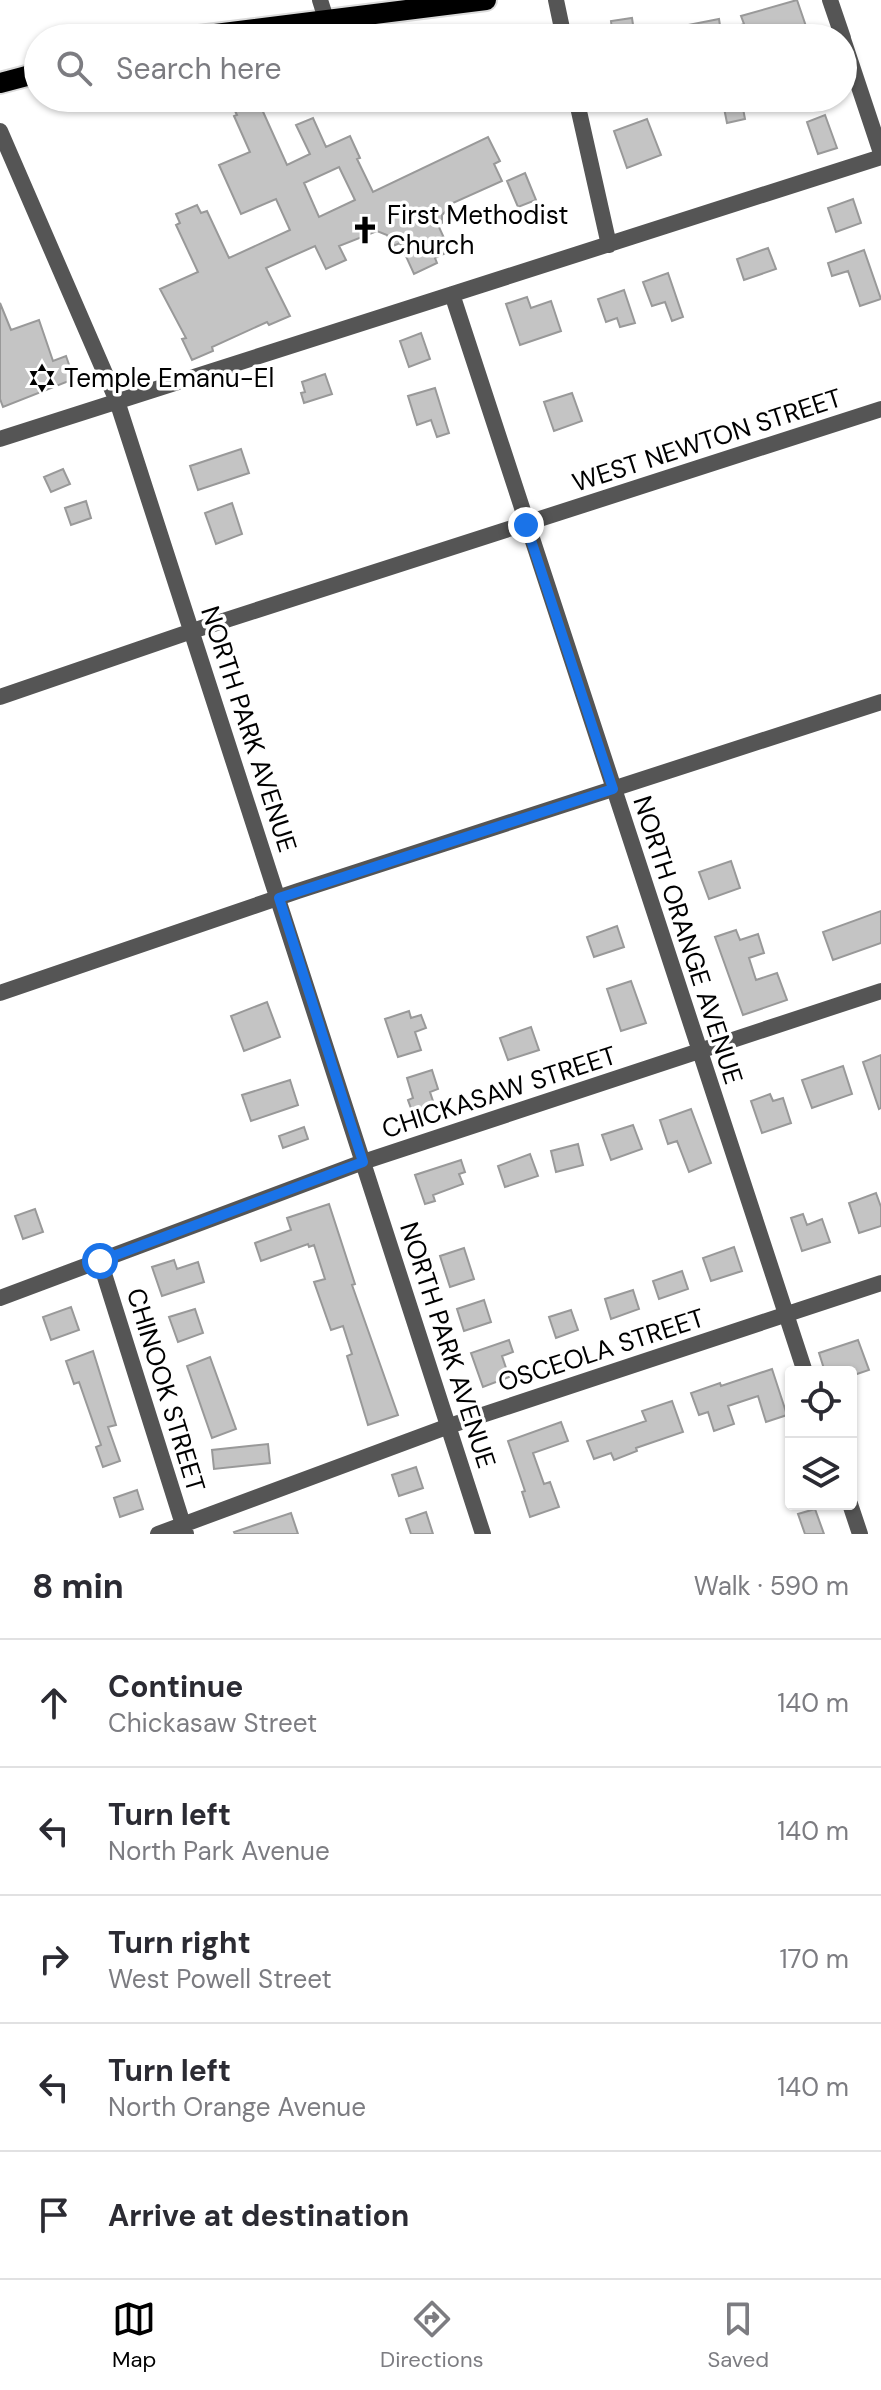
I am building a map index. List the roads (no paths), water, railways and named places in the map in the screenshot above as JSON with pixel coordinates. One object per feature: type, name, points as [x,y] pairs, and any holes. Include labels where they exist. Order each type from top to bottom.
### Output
[{"type":"main road","points":[[253,24],[323,10],[486,0]]},
{"type":"main road","points":[[0,83],[24,77]]},
{"type":"street","points":[[556,0],[561,24]]},
{"type":"street","points":[[830,0],[838,24]]},
{"type":"street","points":[[0,439],[881,155],[857,82]]},
{"type":"street","points":[[579,112],[609,245]]},
{"type":"street","name":"NORTH PARK AVENUE","points":[[0,131],[117,401],[483,1534]]},
{"type":"street","name":"NORTH ORANGE AVENUE","points":[[452,294],[803,1366]]},
{"type":"street","name":"WEST NEWTON STREET","points":[[0,697],[192,631],[881,409]]},
{"type":"street","points":[[0,993],[279,898],[881,702]]},
{"type":"street","name":"CHICKASAW STREET","points":[[0,1298],[363,1162],[881,991]]},
{"type":"street","name":"CHINOOK STREET","points":[[100,1261],[185,1529]]},
{"type":"street","name":"OSCEOLA STREET","points":[[158,1534],[185,1529],[449,1426],[881,1283]]},
{"type":"street","points":[[852,1510],[860,1534]]},
{"type":"place","name":"First Methodist Church","points":[[365,230]]},
{"type":"place","name":"Temple Emanu-El","points":[[42,378]]}]
